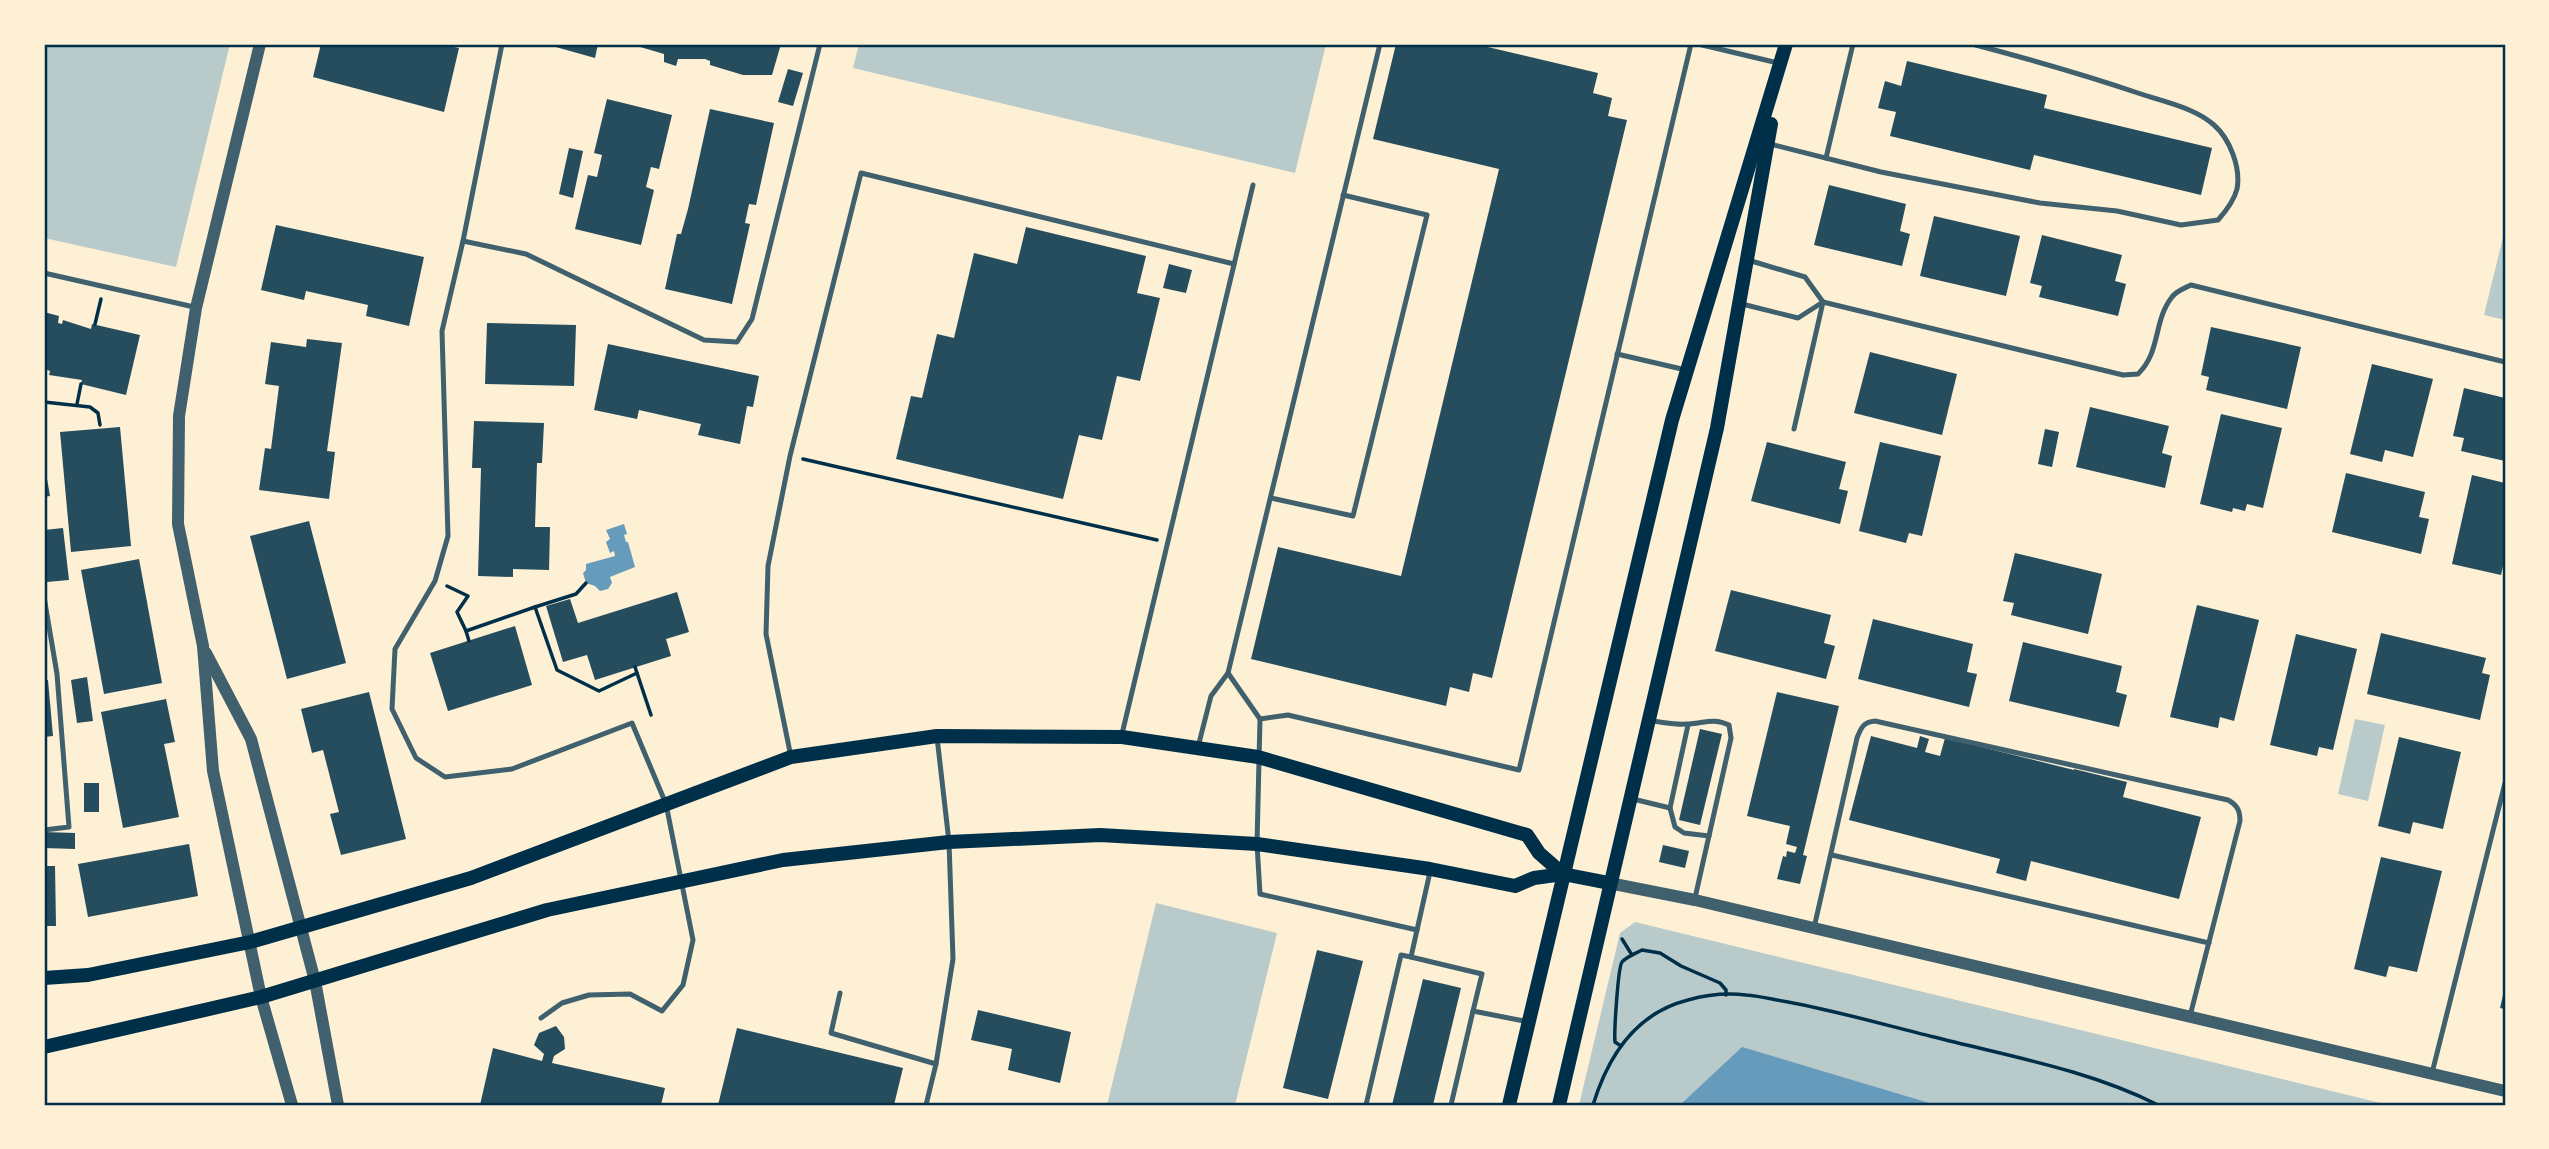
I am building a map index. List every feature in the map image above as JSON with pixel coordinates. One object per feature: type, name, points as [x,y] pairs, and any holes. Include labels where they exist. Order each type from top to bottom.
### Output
[{"type":"main road","points":[[1509,1105],[1668,433],[1786,44]]},
{"type":"main road","points":[[1559,1105],[1609,883],[1701,503],[1740,303],[1781,64]]},
{"type":"main road","points":[[44,978],[88,975],[250,942],[471,878],[791,757],[937,736],[1122,737],[1258,757],[1527,835],[1539,853],[1563,874]]},
{"type":"main road","points":[[44,1047],[261,997],[547,910],[783,860],[948,842],[1100,835],[1257,844],[1430,869],[1515,886],[1534,878],[1563,874],[1609,883]]},
{"type":"street","points":[[260,44],[196,308],[179,416],[178,524],[203,646],[213,771],[261,997],[292,1105]]},
{"type":"street","points":[[203,646],[251,739],[315,981],[338,1105]]},
{"type":"street","points":[[1609,883],[1695,900],[2505,1091]]},
{"type":"lane","points":[[502,44],[463,241],[442,331],[448,536],[435,581],[396,649],[392,709],[416,758],[445,777],[512,769],[632,723],[666,804],[693,940],[683,985],[662,1011],[630,994],[589,995],[562,1003],[541,1018]]},
{"type":"lane","points":[[463,241],[526,254],[705,340],[737,342],[752,319],[820,44]]},
{"type":"lane","points":[[1198,748],[1211,696],[1228,673],[1380,44]]},
{"type":"lane","points":[[1260,719],[1288,715],[1518,770],[1691,44]]},
{"type":"lane","points":[[1698,44],[1781,64]]},
{"type":"lane","points":[[1826,158],[1853,44]]},
{"type":"lane","points":[[1767,143],[1881,172],[2040,203],[2117,211],[2181,225],[2218,220],[2230,207],[2237,188],[2236,164],[2230,146],[2215,125],[2176,105],[2064,68],[1972,44]]},
{"type":"lane","points":[[791,757],[766,634],[768,566],[790,456],[861,173],[1234,264]]},
{"type":"lane","points":[[1122,737],[1253,185]]},
{"type":"lane","points":[[1270,498],[1353,516],[1427,215],[1343,195]]},
{"type":"lane","points":[[1747,260],[1805,277],[1824,302],[2123,375],[2138,374],[2149,364],[2164,310],[2173,295],[2191,285],[2505,362]]},
{"type":"lane","points":[[44,273],[196,308]]},
{"type":"lane","points":[[1740,303],[1798,318],[1824,302]]},
{"type":"lane","points":[[1794,429],[1824,302]]},
{"type":"lane","points":[[1617,354],[1687,371]]},
{"type":"lane","points":[[44,597],[57,674],[69,827],[44,830]]},
{"type":"lane","points":[[1228,673],[1260,719],[1257,844],[1260,894],[1417,930]]},
{"type":"lane","points":[[1649,721],[1688,724],[1706,720],[1721,721],[1729,725],[1731,738],[1695,900]]},
{"type":"lane","points":[[1814,928],[1857,738],[1861,726],[1868,722],[1875,721],[2228,800],[2235,804],[2240,813],[2240,821],[2190,1016]]},
{"type":"lane","points":[[1688,724],[1670,808],[1675,827],[1684,833],[1709,836]]},
{"type":"lane","points":[[926,1105],[936,1065],[953,959],[948,842],[937,736]]},
{"type":"lane","points":[[2431,1073],[2505,783]]},
{"type":"lane","points":[[1630,799],[1670,808]]},
{"type":"lane","points":[[1832,855],[2209,943]]},
{"type":"lane","points":[[1412,957],[1430,869]]},
{"type":"lane","points":[[1366,1105],[1401,955],[1482,974],[1451,1105]]},
{"type":"lane","points":[[840,993],[831,1032],[936,1065]]},
{"type":"lane","points":[[1473,1011],[1528,1022]]},
{"type":"path","points":[[95,324],[104,286]]},
{"type":"path","points":[[77,404],[81,384]]},
{"type":"path","points":[[44,402],[90,407],[98,413],[100,425]]},
{"type":"path","points":[[790,456],[1168,543]]},
{"type":"path","points":[[435,581],[468,596],[457,612],[469,641]]},
{"type":"path","points":[[466,631],[576,594],[586,583]]},
{"type":"path","points":[[535,607],[557,670],[599,691],[637,673]]},
{"type":"path","points":[[635,667],[652,715]]},
{"type":"path","points":[[1622,939],[1632,955]]},
{"type":"path","points":[[1621,1046],[1615,1042],[1618,976],[1623,961],[1642,950],[1660,953],[1681,966],[1720,983],[1726,990],[1726,995]]},
{"type":"path","points":[[1593,1105],[1613,1056],[1639,1026],[1669,1006],[1707,996],[1747,995],[1842,1013],[2051,1068],[2121,1089],[2158,1105]]},
{"type":"shaded area","points":[[44,44],[230,44],[176,267],[44,238]]},
{"type":"shaded area","points":[[859,44],[1326,44],[1295,173],[853,68]]},
{"type":"shaded area","points":[[2505,229],[2505,320],[2484,315]]},
{"type":"shaded area","points":[[2355,719],[2385,725],[2368,801],[2338,794]]},
{"type":"shaded area","points":[[1156,903],[1277,933],[1235,1105],[1107,1105]]},
{"type":"shaded area","points":[[1635,922],[2389,1105],[1579,1105],[1620,933]]},
{"type":"water","points":[[624,524],[627,534],[624,535],[635,567],[610,577],[612,583],[608,589],[600,591],[586,583],[583,573],[586,564],[615,556],[614,551],[610,553],[606,542],[610,539],[606,530]]},
{"type":"water","points":[[1742,1047],[1936,1105],[1680,1105]]},
{"type":"building","points":[[321,44],[441,44],[459,48],[444,112],[313,77]]},
{"type":"building","points":[[545,44],[598,44],[595,58]]},
{"type":"building","points":[[630,44],[781,44],[772,75],[743,75],[710,65],[710,61],[705,59],[678,59],[676,66],[664,62],[664,54]]},
{"type":"building","points":[[1396,44],[1475,44],[1598,73],[1593,93],[1612,98],[1608,116],[1627,120],[1492,678],[1473,673],[1469,692],[1450,687],[1446,706],[1251,659],[1278,547],[1401,576],[1499,169],[1373,139]]},
{"type":"building","points":[[1907,61],[2047,95],[2044,108],[2212,148],[2201,195],[2034,155],[2030,170],[1890,136],[1896,112],[1878,108],[1885,81],[1901,86]]},
{"type":"building","points":[[788,69],[803,73],[793,106],[778,102]]},
{"type":"building","points":[[607,99],[672,115],[659,169],[651,167],[646,187],[654,190],[641,245],[575,229],[588,175],[597,177],[602,155],[594,153]]},
{"type":"building","points":[[710,109],[774,123],[756,205],[749,204],[745,223],[750,224],[732,304],[665,289],[677,234],[681,234],[688,209]]},
{"type":"building","points":[[569,148],[583,151],[573,198],[559,194]]},
{"type":"building","points":[[1829,185],[1906,204],[1900,231],[1910,234],[1902,266],[1814,245]]},
{"type":"building","points":[[1934,216],[2020,236],[2006,296],[1920,276]]},
{"type":"building","points":[[276,225],[424,257],[409,326],[366,316],[368,305],[306,291],[304,300],[261,290]]},
{"type":"building","points":[[1026,227],[1146,256],[1137,293],[1160,298],[1140,381],[1117,376],[1102,440],[1079,435],[1063,499],[896,459],[911,396],[922,398],[937,334],[954,338],[974,253],[1017,264]]},
{"type":"building","points":[[2042,235],[2122,255],[2115,281],[2126,284],[2118,316],[2039,297],[2042,286],[2030,283]]},
{"type":"building","points":[[1169,264],[1192,270],[1186,293],[1163,288]]},
{"type":"building","points":[[44,312],[59,316],[58,323],[62,324],[63,320],[91,329],[92,324],[140,335],[126,395],[81,384],[82,380],[49,375],[50,371],[47,370],[44,380]]},
{"type":"building","points":[[487,323],[576,325],[574,386],[485,384]]},
{"type":"building","points":[[2211,327],[2301,347],[2287,409],[2206,390],[2209,377],[2201,375]]},
{"type":"building","points":[[307,339],[342,343],[327,451],[335,452],[329,499],[259,490],[265,448],[271,449],[279,386],[265,384],[271,342],[306,347]]},
{"type":"building","points":[[608,344],[759,376],[753,407],[747,406],[740,444],[698,435],[701,424],[639,410],[637,419],[594,410]]},
{"type":"building","points":[[1870,352],[1957,374],[1942,435],[1854,413]]},
{"type":"building","points":[[2372,364],[2433,379],[2413,457],[2385,450],[2382,462],[2350,454]]},
{"type":"building","points":[[2464,388],[2505,398],[2505,461],[2461,451],[2464,438],[2453,436]]},
{"type":"building","points":[[2090,407],[2169,426],[2162,453],[2172,456],[2165,488],[2076,467]]},
{"type":"building","points":[[2221,414],[2282,428],[2263,508],[2247,504],[2245,511],[2233,508],[2232,512],[2200,504]]},
{"type":"building","points":[[474,421],[544,423],[542,463],[537,463],[535,527],[550,527],[549,570],[513,569],[513,577],[478,576],[481,468],[472,468]]},
{"type":"building","points":[[120,427],[131,546],[71,552],[60,432]]},
{"type":"building","points":[[2045,429],[2059,432],[2052,467],[2038,464]]},
{"type":"building","points":[[1767,442],[1846,462],[1839,489],[1848,491],[1840,524],[1751,501]]},
{"type":"building","points":[[1880,442],[1941,456],[1922,536],[1909,533],[1906,543],[1859,531]]},
{"type":"building","points":[[44,461],[50,496],[44,497]]},
{"type":"building","points":[[2346,473],[2425,492],[2419,517],[2429,519],[2421,554],[2332,532]]},
{"type":"building","points":[[2472,475],[2505,483],[2505,567],[2503,566],[2501,575],[2452,564]]},
{"type":"building","points":[[309,521],[346,663],[287,679],[250,536]]},
{"type":"building","points":[[63,528],[69,580],[47,582],[44,530]]},
{"type":"building","points":[[2015,553],[2102,574],[2088,634],[2011,615],[2014,603],[2003,601]]},
{"type":"building","points":[[139,559],[162,683],[104,694],[81,570]]},
{"type":"building","points":[[1731,590],[1831,615],[1824,643],[1835,646],[1826,679],[1715,651]]},
{"type":"building","points":[[677,592],[689,632],[666,639],[671,656],[595,680],[587,655],[563,662],[546,606],[570,599],[578,623]]},
{"type":"building","points":[[2197,605],[2259,620],[2234,721],[2220,717],[2218,728],[2170,717]]},
{"type":"building","points":[[1873,619],[1973,644],[1967,672],[1977,674],[1969,707],[1858,679]]},
{"type":"building","points":[[515,626],[532,685],[448,711],[430,653]]},
{"type":"building","points":[[2381,633],[2486,658],[2482,673],[2490,675],[2480,720],[2367,694]]},
{"type":"building","points":[[2296,634],[2357,649],[2333,750],[2319,747],[2317,756],[2270,745]]},
{"type":"building","points":[[2023,642],[2122,666],[2116,692],[2127,695],[2119,727],[2009,701]]},
{"type":"building","points":[[87,677],[93,721],[77,723],[71,680]]},
{"type":"building","points":[[44,680],[48,680],[53,736],[44,737]]},
{"type":"building","points":[[369,692],[406,839],[341,855],[330,814],[339,812],[323,750],[312,753],[301,709]]},
{"type":"building","points":[[1777,692],[1839,706],[1803,855],[1807,856],[1800,884],[1777,879],[1783,856],[1786,857],[1787,851],[1795,853],[1797,847],[1786,844],[1790,826],[1747,816]]},
{"type":"building","points":[[166,699],[175,742],[164,744],[179,817],[123,828],[101,712]]},
{"type":"building","points":[[1700,729],[1722,734],[1700,825],[1679,820]]},
{"type":"building","points":[[1871,736],[1917,748],[1920,736],[1929,739],[1925,752],[1940,756],[1945,738],[2127,782],[2123,797],[2201,817],[2179,899],[2031,861],[2026,881],[1996,873],[2000,859],[1849,820]]},
{"type":"building","points":[[2399,737],[2461,752],[2443,829],[2413,822],[2410,834],[2378,826]]},
{"type":"building","points":[[84,783],[99,783],[99,812],[84,812]]},
{"type":"building","points":[[44,832],[75,833],[75,849],[44,848]]},
{"type":"building","points":[[189,844],[198,896],[88,917],[78,864]]},
{"type":"building","points":[[1663,845],[1689,851],[1685,868],[1659,862]]},
{"type":"building","points":[[2381,857],[2442,871],[2417,972],[2389,966],[2386,977],[2354,969]]},
{"type":"building","points":[[44,866],[55,866],[56,926],[44,926]]},
{"type":"building","points":[[1317,950],[1363,961],[1328,1099],[1283,1088]]},
{"type":"building","points":[[1423,979],[1461,988],[1433,1105],[1392,1105]]},
{"type":"building","points":[[2505,991],[2505,1009],[2500,1008]]},
{"type":"building","points":[[978,1010],[1071,1032],[1060,1083],[1008,1070],[1012,1049],[971,1040]]},
{"type":"building","points":[[556,1026],[564,1037],[565,1049],[554,1056],[552,1063],[665,1088],[661,1105],[480,1105],[493,1048],[542,1061],[544,1054],[534,1045],[539,1033]]},
{"type":"building","points":[[737,1028],[903,1068],[894,1105],[718,1105]]}]
